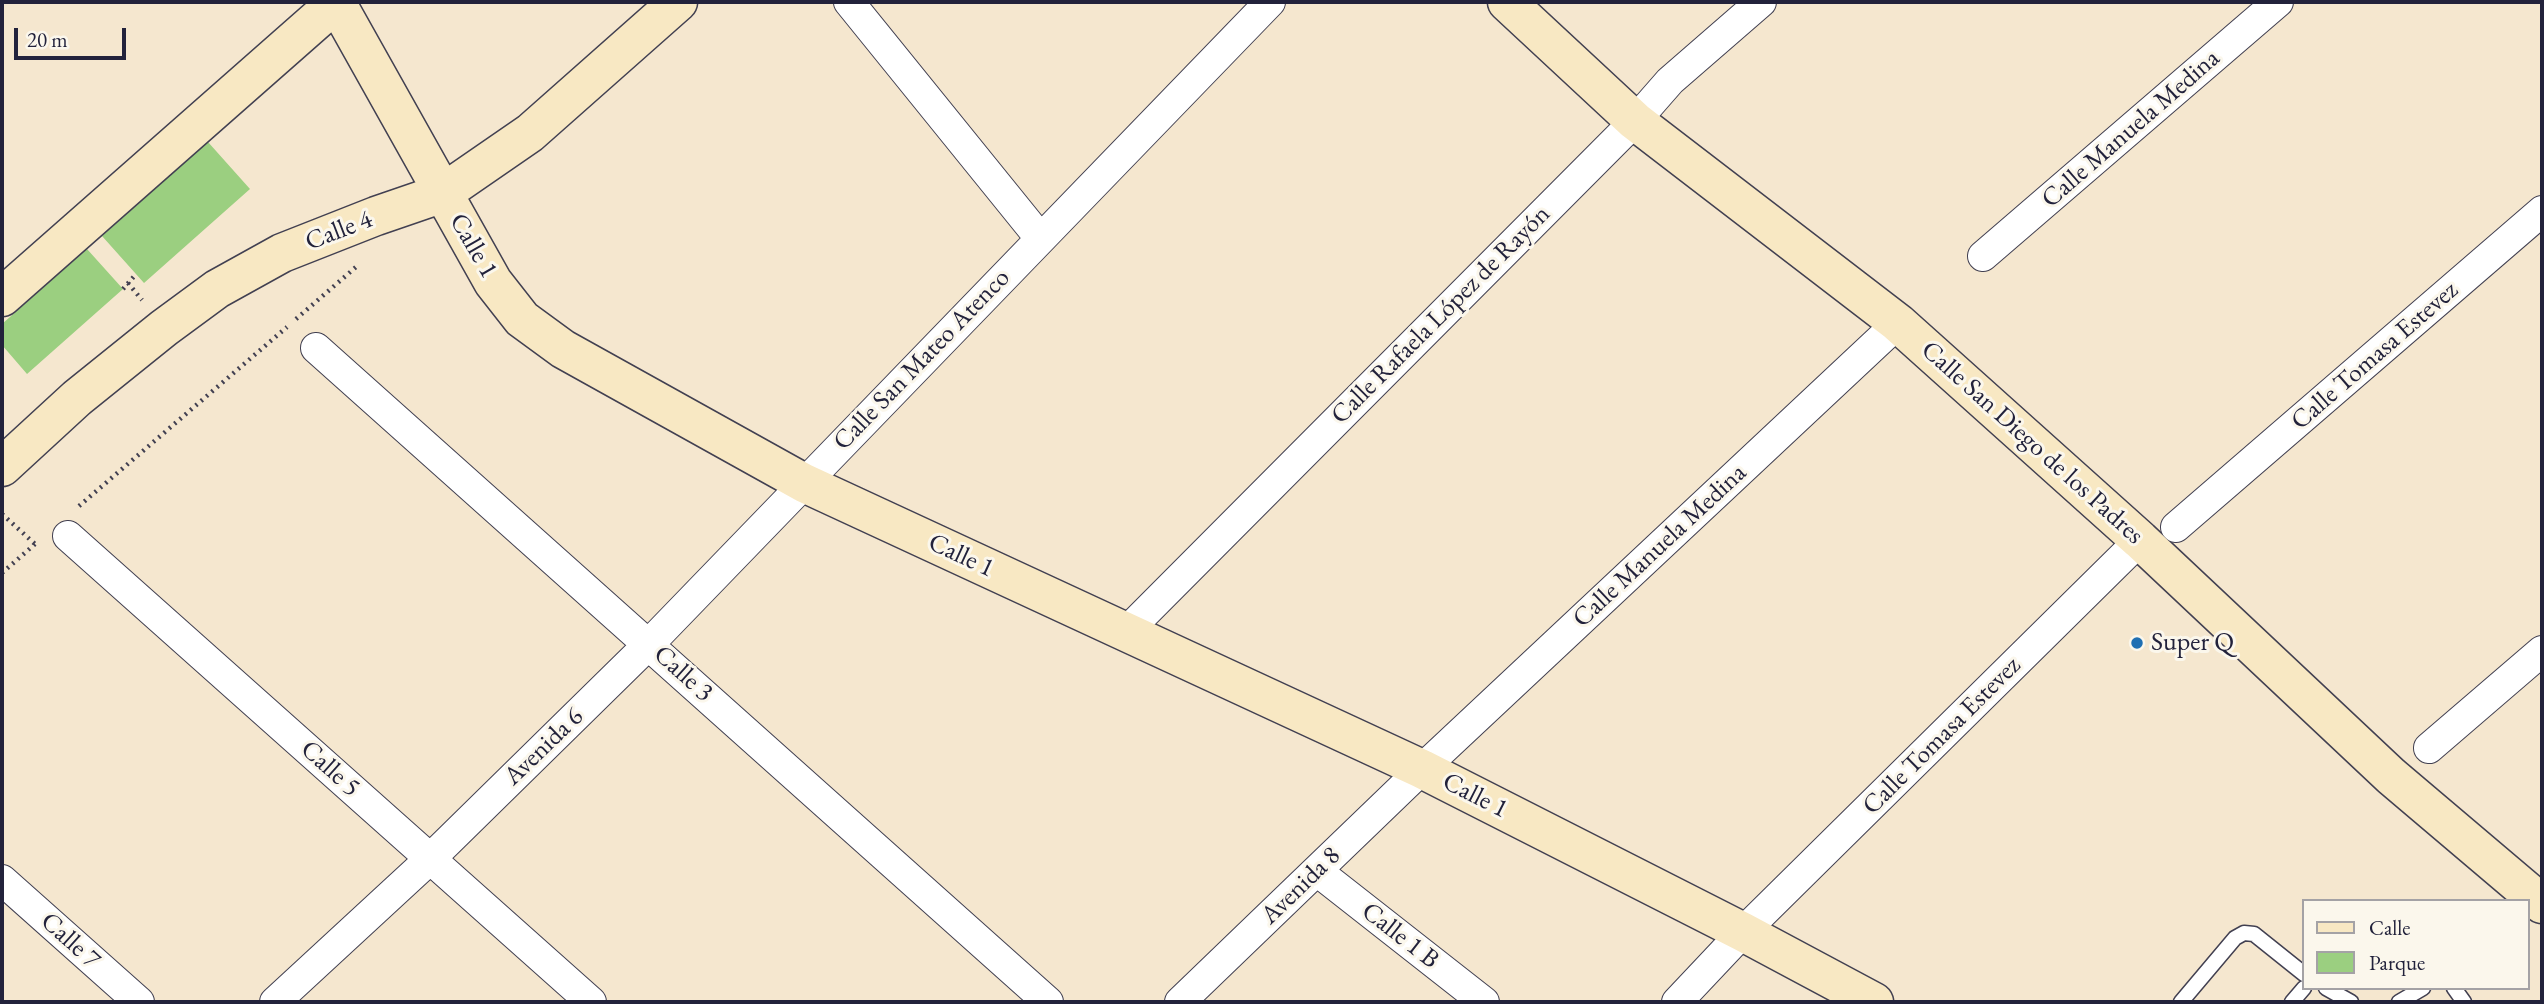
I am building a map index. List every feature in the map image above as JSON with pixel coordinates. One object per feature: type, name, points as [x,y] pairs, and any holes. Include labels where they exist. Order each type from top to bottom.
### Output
[{"type":"main road","name":"Calle 1","points":[[337,2],[493,282],[522,319],[563,349],[804,483],[1422,769],[1743,932],[1874,1002]]},
{"type":"main road","points":[[2,297],[337,2]]},
{"type":"main road","name":"Calle 4","points":[[2,467],[77,398],[217,289],[282,253],[443,193],[530,132],[678,2]]},
{"type":"main road","name":"Calle San Diego de los Padres","points":[[1507,2],[1635,121],[1898,323],[2140,540],[2391,776],[2536,904]]},
{"type":"main road","points":[[1540,2],[1550,40]]},
{"type":"street","points":[[849,2],[1040,238]]},
{"type":"street","name":"Calle San Mateo Atenco","points":[[804,483],[1270,2]]},
{"type":"street","name":"Calle Rafaela López de Rayón","points":[[1125,633],[1635,121],[1670,80],[1761,2]]},
{"type":"street","name":"Calle Manuela Medina","points":[[1983,256],[2278,2]]},
{"type":"street","name":"Calle Tomasa Estevez","points":[[2176,527],[2542,211]]},
{"type":"street","name":"Calle Manuela Medina","points":[[1422,769],[1898,323]]},
{"type":"street","name":"Calle 3","points":[[316,348],[1048,1002]]},
{"type":"street","name":"Avenida 6","points":[[275,1002],[431,858],[649,644],[804,483]]},
{"type":"street","name":"Calle 5","points":[[57,536],[431,858],[591,1002]]},
{"type":"street","name":"Calle Tomasa Estevez","points":[[1677,1002],[1743,932],[2140,540]]},
{"type":"street","points":[[2429,748],[2542,651]]},
{"type":"street","name":"Avenida 8","points":[[1180,1002],[1422,769]]},
{"type":"street","name":"Calle 1 B","points":[[1317,870],[1483,1002]]},
{"type":"street","name":"Calle 7","points":[[2,880],[139,1002]]},
{"type":"lane","points":[[2180,1002],[2235,938],[2244,933],[2254,934],[2302,972]]},
{"type":"lane","points":[[2330,990],[2351,1002]]},
{"type":"lane","points":[[2399,1002],[2420,990]]},
{"type":"path","points":[[77,508],[361,263]]},
{"type":"path","points":[[123,289],[136,274]]},
{"type":"path","points":[[2,573],[57,536]]},
{"type":"green space","points":[[208,142],[250,189],[144,283],[102,236]]},
{"type":"green space","points":[[87,249],[123,289],[27,374],[2,345],[2,324]]},
{"type":"place","name":"Super Q","points":[[2137,643]]}]
